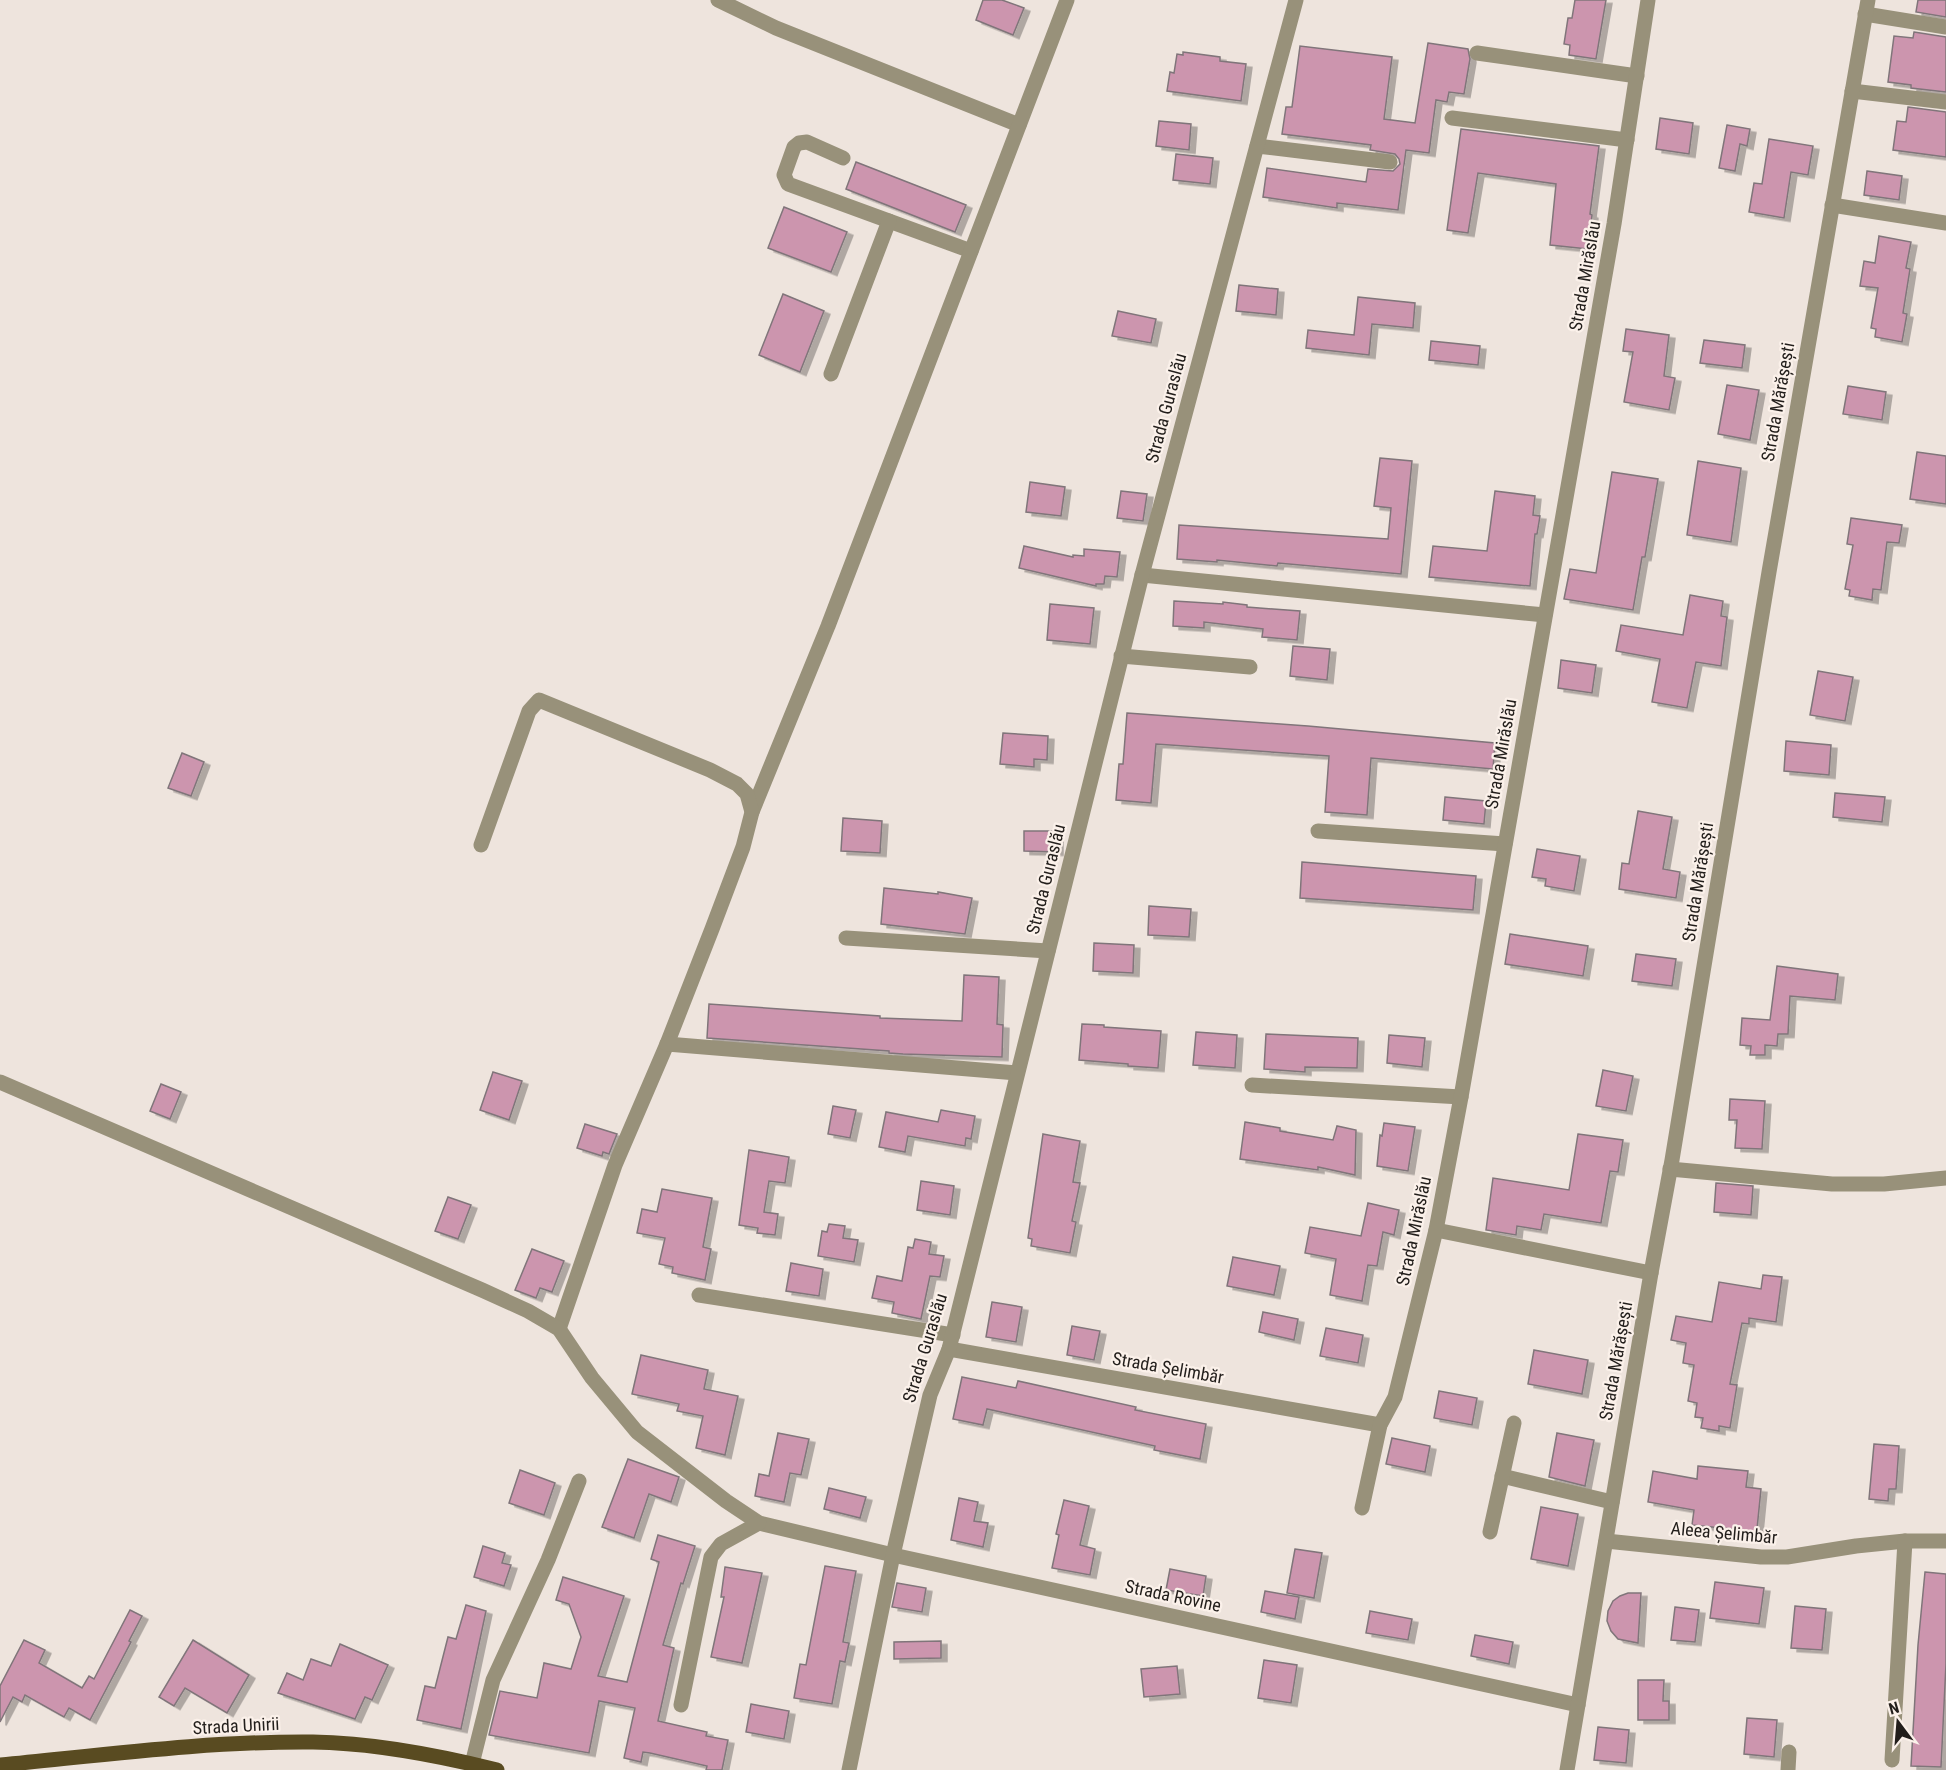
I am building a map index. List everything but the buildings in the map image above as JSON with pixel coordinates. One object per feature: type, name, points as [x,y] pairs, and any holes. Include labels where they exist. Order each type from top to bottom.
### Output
[{"type":"main road","name":"Strada Unirii","points":[[0,1765],[233,1743],[314,1742],[370,1746],[497,1770]]},
{"type":"street","points":[[718,0],[776,28],[1018,125]]},
{"type":"street","points":[[559,1329],[615,1165],[667,1044],[729,885],[752,812],[832,615],[1067,0]]},
{"type":"street","name":"Strada Guraslău","points":[[849,1770],[893,1555],[930,1395],[951,1342],[1121,656],[1296,0]]},
{"type":"street","name":"Strada Mirăslău","points":[[1362,1508],[1380,1425],[1395,1397],[1436,1230],[1614,224],[1648,0]]},
{"type":"street","points":[[1866,7],[1946,27]]},
{"type":"street","name":"Strada Mărășești","points":[[1567,1770],[1651,1273],[1671,1169],[1866,7]]},
{"type":"street","points":[[1477,53],[1636,76]]},
{"type":"street","points":[[1852,91],[1946,102]]},
{"type":"street","points":[[1452,118],[1627,140]]},
{"type":"street","points":[[843,158],[807,142],[799,143],[794,147],[784,174],[788,184],[971,251]]},
{"type":"street","points":[[1257,146],[1390,162]]},
{"type":"street","points":[[1832,205],[1946,223]]},
{"type":"street","points":[[831,374],[889,221]]},
{"type":"street","points":[[1142,575],[1545,615]]},
{"type":"street","points":[[1121,656],[1250,667]]},
{"type":"street","points":[[481,845],[529,711],[539,700],[719,774],[737,784],[747,795],[752,812]]},
{"type":"street","points":[[1318,831],[1505,844]]},
{"type":"street","points":[[846,938],[1047,951]]},
{"type":"street","points":[[667,1044],[1017,1073]]},
{"type":"street","points":[[0,1082],[482,1290],[528,1311],[559,1329],[592,1378],[638,1432],[726,1501],[759,1523],[721,1544],[711,1557],[681,1705]]},
{"type":"street","points":[[1252,1084],[1461,1097]]},
{"type":"street","points":[[1671,1169],[1832,1184],[1884,1184],[1946,1178]]},
{"type":"street","points":[[1436,1230],[1651,1273]]},
{"type":"street","name":"Strada Șelimbăr","points":[[699,1295],[1380,1425]]},
{"type":"street","points":[[1490,1532],[1514,1423]]},
{"type":"street","points":[[1502,1476],[1612,1502]]},
{"type":"street","points":[[472,1764],[493,1680],[548,1560],[579,1481]]},
{"type":"street","name":"Strada Rovine","points":[[759,1523],[893,1555],[1578,1705]]},
{"type":"street","name":"Aleea Șelimbăr","points":[[1606,1541],[1761,1557],[1787,1557],[1905,1541],[1946,1541]]},
{"type":"street","points":[[1892,1760],[1905,1541]]},
{"type":"street","points":[[1788,1770],[1789,1752]]}]
